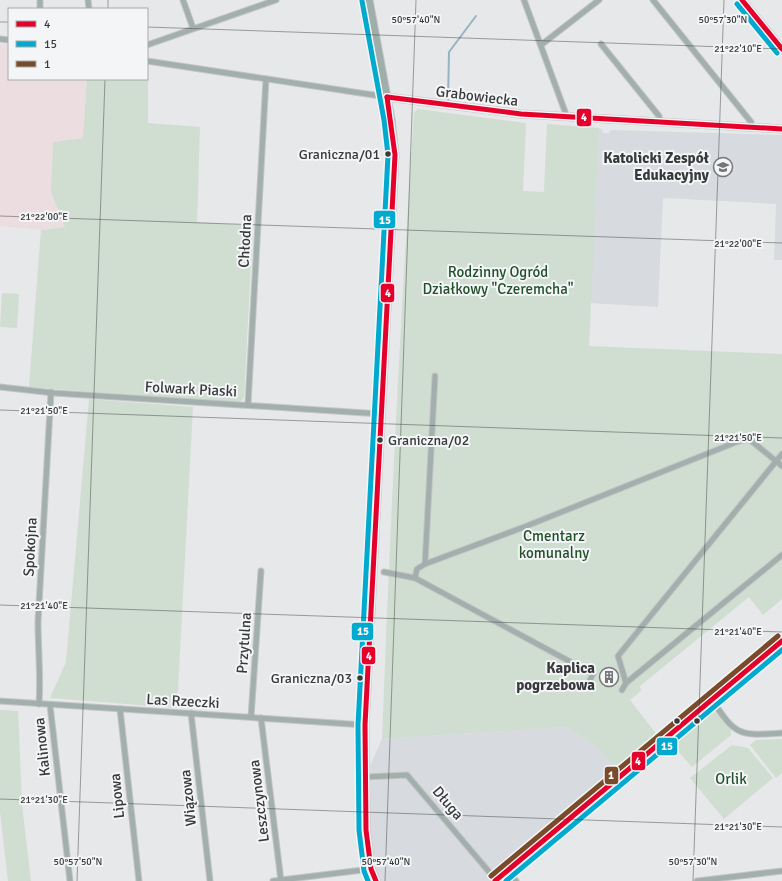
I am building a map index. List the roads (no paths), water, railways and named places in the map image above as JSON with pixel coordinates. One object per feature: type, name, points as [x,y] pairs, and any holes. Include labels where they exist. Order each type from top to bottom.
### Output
[{"type":"main road","points":[[369,0],[387,97],[394,155],[365,725],[366,830],[371,869],[376,881]]},
{"type":"main road","points":[[744,1],[782,49]]},
{"type":"main road","name":"Grabowiecka","points":[[387,97],[486,111],[782,129]]},
{"type":"main road","name":"Długa","points":[[496,881],[782,641]]},
{"type":"street","points":[[183,0],[193,28]]},
{"type":"street","points":[[256,0],[258,6]]},
{"type":"street","points":[[148,45],[276,0]]},
{"type":"street","points":[[524,0],[567,117]]},
{"type":"street","points":[[541,45],[599,0]]},
{"type":"street","points":[[653,0],[751,122],[751,128]]},
{"type":"street","points":[[601,44],[659,116],[660,122]]},
{"type":"street","name":"Grabowiecka","points":[[148,61],[387,97]]},
{"type":"street","name":"Chłodna","points":[[248,404],[266,79]]},
{"type":"street","points":[[425,564],[435,376]]},
{"type":"street","name":"Folwark Piaski","points":[[0,387],[51,392],[381,414]]},
{"type":"street","name":"Spokojna","points":[[39,704],[41,676],[38,653],[38,622],[51,392]]},
{"type":"street","points":[[415,578],[417,569],[425,564],[524,527],[739,441],[749,439],[777,460],[782,466]]},
{"type":"street","points":[[626,683],[618,656],[782,454]]},
{"type":"street","points":[[622,690],[626,683],[782,555]]},
{"type":"street","name":"Przytulna","points":[[252,717],[261,571]]},
{"type":"street","points":[[384,572],[415,578],[593,674],[588,684]]},
{"type":"street","points":[[712,700],[733,727],[745,734],[782,733]]},
{"type":"street","name":"Las Rzeczki","points":[[0,701],[365,725]]},
{"type":"street","name":"Kalinowa","points":[[50,705],[70,881]]},
{"type":"street","name":"Lipowa","points":[[120,709],[139,881]]},
{"type":"street","name":"Wiązowa","points":[[191,713],[210,881]]},
{"type":"street","name":"Leszczynowa","points":[[261,718],[280,881]]},
{"type":"street","name":"Długa","points":[[365,777],[407,775],[496,881]]},
{"type":"street","points":[[273,881],[371,869]]},
{"type":"street","points":[[508,871],[516,881]]},
{"type":"street","points":[[697,881],[782,872]]},
{"type":"waterway","points":[[448,101],[449,52],[476,16]]},
{"type":"place","name":"Graniczna/01","points":[[388,154]]},
{"type":"place","name":"Katolicki Zespół Edukacyjny","points":[[723,167]]},
{"type":"place","name":"Graniczna/02","points":[[380,440]]},
{"type":"place","name":"Kaplica pogrzebowa","points":[[609,677]]},
{"type":"place","name":"Graniczna/03","points":[[360,678]]},
{"type":"park label","name":"Rodzinny Ogród Działkowy \"Czeremcha\"","points":[[498,280]]},
{"type":"park label","name":"Cmentarz komunalny","points":[[554,544]]},
{"type":"park label","name":"Orlik","points":[[731,779]]}]
